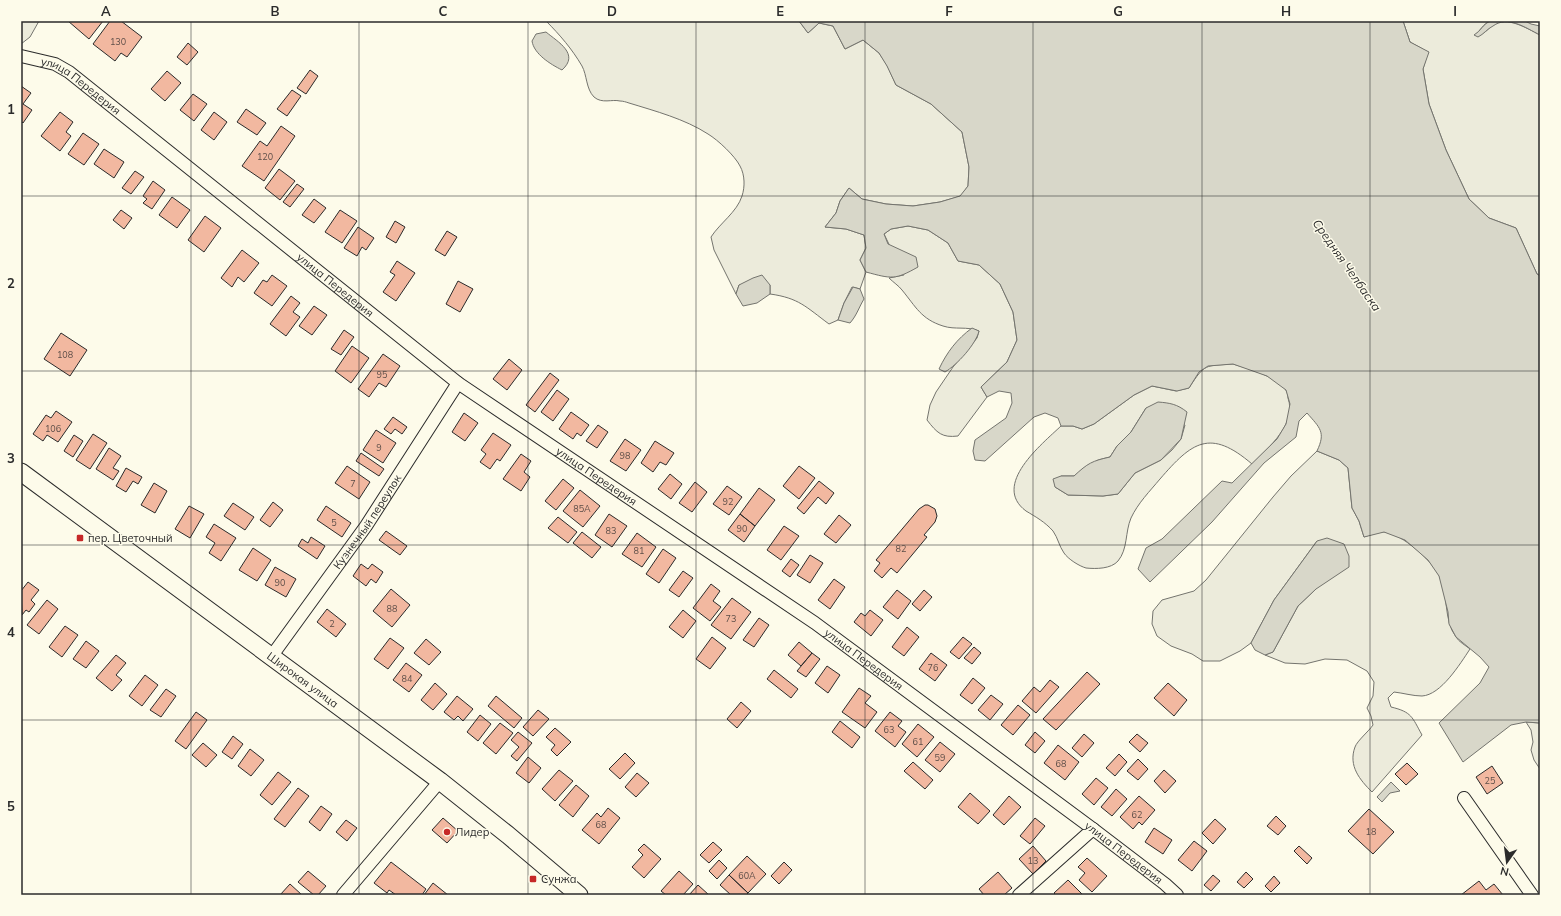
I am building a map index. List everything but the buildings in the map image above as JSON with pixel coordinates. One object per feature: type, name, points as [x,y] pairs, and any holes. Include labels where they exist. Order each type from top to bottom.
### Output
[{"type":"street","name":"улица Передерия","points":[[21,56],[55,64],[69,72],[458,383],[815,623],[1093,829],[1165,884],[1177,895]]},
{"type":"street","name":"Кузнечный переулок","points":[[271,656],[366,526],[458,383]]},
{"type":"street","name":"Широкая улица","points":[[21,472],[440,781],[508,835],[579,895]]},
{"type":"street","points":[[343,895],[440,781]]},
{"type":"street","points":[[1464,798],[1532,895]]},
{"type":"street","points":[[1019,895],[1093,829]]},
{"type":"shaded area","points":[[21,21],[39,21],[30,37],[21,44]]},
{"type":"shaded area","points":[[546,21],[799,21],[808,33],[819,23],[833,26],[845,49],[863,40],[879,53],[887,65],[896,85],[931,104],[962,132],[969,167],[968,186],[961,196],[940,202],[913,206],[886,204],[862,199],[849,188],[840,201],[836,213],[825,227],[846,229],[864,235],[866,248],[860,260],[866,272],[860,289],[852,287],[838,320],[829,324],[802,304],[788,298],[770,294],[770,285],[739,285],[736,294],[714,250],[711,237],[740,202],[744,189],[744,177],[738,162],[717,140],[690,124],[626,102],[604,101],[594,97],[589,90],[582,66],[566,42]]},
{"type":"shaded area","points":[[1403,21],[1490,21],[1475,35],[1484,33],[1493,25],[1511,22],[1523,26],[1540,35],[1540,276],[1537,274],[1516,228],[1489,218],[1469,199],[1446,150],[1429,104],[1423,69],[1428,52],[1410,42]]},
{"type":"shaded area","points":[[908,226],[928,230],[948,243],[958,261],[979,265],[1000,284],[1013,312],[1017,340],[1007,362],[981,387],[987,397],[958,436],[940,434],[934,428],[927,420],[930,405],[936,392],[953,367],[977,338],[979,331],[952,328],[929,320],[920,312],[901,288],[889,278],[904,275],[884,234],[891,229]]},
{"type":"shaded area","points":[[1233,364],[1261,374],[1281,384],[1288,394],[1290,408],[1289,417],[1285,426],[1273,443],[1252,464],[1224,446],[1213,443],[1202,444],[1182,456],[1171,466],[1137,507],[1129,523],[1125,546],[1121,556],[1115,564],[1103,568],[1086,568],[1077,564],[1062,550],[1053,531],[1044,522],[1026,511],[1017,501],[1014,489],[1017,477],[1023,466],[1032,454],[1061,426],[1073,426],[1082,429],[1094,424],[1134,395],[1152,386],[1176,391],[1189,388],[1206,367]],"holes":[[[1146,408],[1185,425],[1181,439],[1172,450],[1161,460],[1135,473],[1118,494],[1103,496],[1068,495],[1055,487],[1061,476],[1074,476],[1098,460],[1110,457],[1117,446],[1131,432]]]},
{"type":"shaded area","points":[[1317,451],[1339,460],[1348,468],[1352,508],[1359,521],[1364,537],[1380,532],[1392,534],[1408,543],[1423,555],[1435,569],[1442,582],[1449,623],[1452,630],[1456,637],[1470,649],[1449,678],[1436,690],[1422,696],[1394,692],[1388,698],[1391,707],[1403,711],[1411,716],[1422,735],[1372,792],[1363,783],[1356,772],[1353,760],[1356,745],[1373,725],[1367,708],[1373,696],[1374,682],[1367,671],[1347,660],[1325,659],[1305,664],[1285,663],[1265,655],[1273,652],[1298,606],[1316,589],[1317,541],[1274,600],[1251,643],[1240,651],[1220,661],[1203,661],[1192,654],[1171,646],[1157,636],[1152,624],[1153,611],[1162,600],[1194,591],[1206,580],[1291,476]]},
{"type":"shaded area","points":[[1526,722],[1540,723],[1540,769],[1534,760],[1531,750],[1533,742],[1531,730]]},
{"type":"water","name":"Средняя Челбаска","points":[[799,21],[1403,21],[1410,42],[1429,52],[1423,69],[1429,104],[1446,150],[1469,199],[1489,218],[1516,228],[1537,274],[1540,276],[1540,723],[1526,722],[1511,725],[1463,762],[1439,723],[1480,683],[1489,667],[1480,657],[1456,637],[1449,624],[1448,612],[1439,576],[1428,560],[1405,540],[1384,532],[1364,537],[1359,521],[1352,508],[1348,468],[1339,460],[1317,451],[1321,439],[1320,430],[1307,413],[1299,421],[1296,437],[1264,463],[1212,522],[1150,582],[1138,569],[1146,548],[1162,539],[1222,481],[1232,483],[1277,439],[1286,424],[1290,404],[1286,390],[1267,376],[1233,364],[1208,366],[1199,372],[1189,388],[1177,391],[1152,386],[1134,395],[1094,424],[1082,429],[1073,426],[1061,426],[1058,418],[1045,413],[1034,417],[985,461],[975,460],[973,451],[975,440],[1006,418],[1012,403],[1011,393],[999,391],[987,397],[981,387],[1007,362],[1017,340],[1013,312],[1000,284],[979,265],[958,261],[948,243],[928,230],[908,226],[891,229],[884,234],[888,244],[916,257],[918,267],[904,274],[893,277],[866,272],[860,260],[866,248],[864,235],[846,229],[825,227],[836,213],[840,201],[849,188],[862,199],[886,204],[913,206],[940,202],[960,196],[968,186],[969,167],[962,132],[931,104],[896,85],[879,53],[863,40],[845,49],[833,26],[819,23],[808,33]]},
{"type":"water","points":[[1490,21],[1525,21],[1540,26],[1540,35],[1523,26],[1511,22],[1505,22],[1493,26],[1478,37],[1474,35]]},
{"type":"water","points":[[546,32],[561,44],[568,54],[569,59],[562,70],[543,58],[533,46],[532,41],[536,34]]},
{"type":"water","points":[[762,275],[770,285],[770,294],[757,303],[743,306],[736,294],[739,285]]},
{"type":"water","points":[[853,287],[860,289],[864,299],[850,323],[838,320],[844,303]]},
{"type":"water","points":[[972,328],[979,331],[974,342],[965,354],[945,372],[939,369],[953,346]]},
{"type":"water","points":[[1158,402],[1173,404],[1187,412],[1181,439],[1161,460],[1135,473],[1118,494],[1103,496],[1068,495],[1055,487],[1053,479],[1061,476],[1074,476],[1090,463],[1110,457],[1117,446],[1131,432],[1146,408]]},
{"type":"water","points":[[1327,538],[1344,544],[1349,556],[1349,567],[1316,589],[1298,606],[1273,652],[1265,655],[1255,650],[1251,643],[1274,600],[1317,541]]},
{"type":"water","points":[[1391,782],[1400,791],[1390,793],[1382,802],[1377,797]]},
{"type":"place","name":"пер. Цветочный","points":[[80,538]]},
{"type":"place","name":"Лидер","points":[[447,832]]},
{"type":"place","name":"Сунжа","points":[[533,879]]}]
